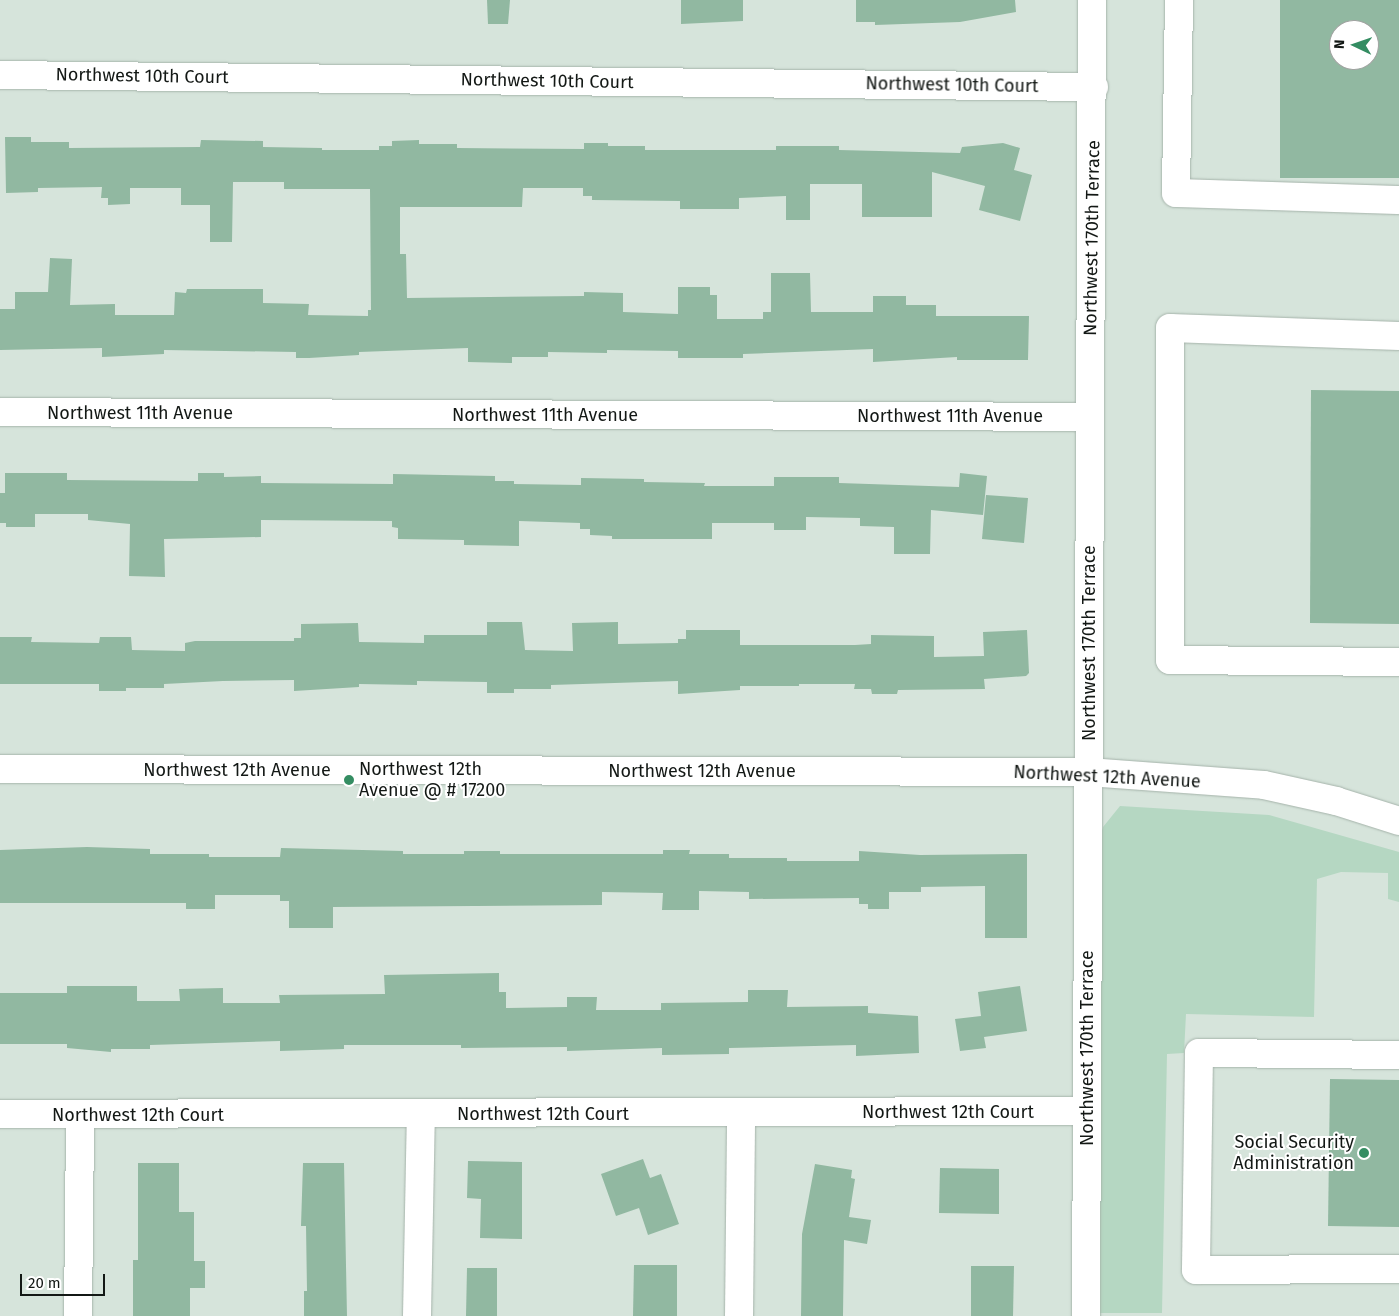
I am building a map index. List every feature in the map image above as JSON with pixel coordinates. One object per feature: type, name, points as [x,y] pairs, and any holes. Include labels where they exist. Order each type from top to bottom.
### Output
[{"type":"street","name":"Northwest 170th Terrace","points":[[1086,1316],[1090,417],[1094,87],[1092,0]]},
{"type":"street","points":[[1179,0],[1176,193],[1399,200]]},
{"type":"street","name":"Northwest 10th Court","points":[[0,75],[1094,87]]},
{"type":"street","points":[[1399,336],[1170,328],[1170,660],[1399,662]]},
{"type":"street","name":"Northwest 11th Avenue","points":[[0,412],[1090,417]]},
{"type":"street","name":"Northwest 12th Avenue","points":[[0,769],[1088,772],[1264,785],[1336,801],[1399,821]]},
{"type":"street","points":[[1399,1055],[1199,1053],[1196,1270],[1399,1269]]},
{"type":"street","name":"Northwest 12th Court","points":[[0,1114],[421,1115],[1087,1111]]},
{"type":"street","points":[[740,1316],[741,1113]]},
{"type":"street","points":[[78,1316],[80,1114]]},
{"type":"street","points":[[417,1316],[421,1115]]},
{"type":"green space","points":[[1120,806],[1269,815],[1399,852],[1399,902],[1388,899],[1388,873],[1341,872],[1317,879],[1314,1017],[1186,1014],[1184,1053],[1167,1054],[1162,1313],[1095,1313],[1099,842],[1103,827]]},
{"type":"building","points":[[487,0],[510,0],[508,24],[488,24]]},
{"type":"building","points":[[681,0],[743,0],[743,21],[681,24]]},
{"type":"building","points":[[856,0],[1015,0],[1016,12],[960,22],[875,25],[875,22],[856,22]]},
{"type":"building","points":[[1280,0],[1399,0],[1399,178],[1280,178]]},
{"type":"building","points":[[5,137],[31,137],[31,142],[69,142],[69,148],[200,147],[201,140],[263,141],[263,147],[322,148],[322,150],[379,150],[379,146],[392,146],[392,141],[419,140],[419,144],[457,144],[457,148],[584,149],[584,143],[608,143],[608,146],[645,146],[645,150],[776,150],[776,146],[839,146],[839,150],[960,153],[962,147],[1003,143],[1020,148],[1014,170],[1032,175],[1020,221],[979,210],[985,186],[932,172],[932,217],[862,217],[862,184],[810,184],[810,220],[786,220],[786,196],[739,198],[739,209],[680,209],[680,201],[592,200],[592,196],[583,196],[583,188],[523,188],[522,207],[400,207],[400,254],[406,254],[407,298],[584,296],[584,292],[623,293],[623,312],[678,314],[678,287],[710,287],[710,295],[717,295],[717,319],[763,319],[763,312],[771,312],[771,273],[810,273],[811,312],[873,312],[873,296],[906,296],[906,305],[936,305],[936,316],[1029,316],[1028,360],[957,360],[957,357],[873,362],[873,349],[743,354],[743,358],[678,358],[678,351],[607,350],[607,353],[548,352],[548,357],[512,357],[512,363],[468,362],[468,348],[359,352],[359,355],[309,358],[296,358],[296,352],[164,350],[164,354],[102,357],[102,348],[0,350],[0,309],[15,309],[15,292],[48,292],[50,258],[72,259],[70,305],[115,304],[115,315],[174,315],[175,292],[186,293],[187,289],[263,289],[263,303],[309,304],[308,315],[368,316],[368,310],[371,310],[370,189],[284,189],[284,182],[233,182],[232,242],[210,242],[210,205],[181,205],[181,188],[130,188],[130,204],[108,205],[108,198],[101,198],[102,187],[38,188],[38,192],[6,193]]},
{"type":"building","points":[[1311,390],[1399,391],[1399,624],[1310,623]]},
{"type":"building","points":[[5,473],[67,473],[67,480],[198,481],[198,473],[224,473],[224,477],[261,476],[261,483],[393,484],[393,474],[495,476],[495,481],[514,481],[514,484],[581,485],[581,478],[644,479],[644,482],[705,483],[704,486],[774,486],[774,477],[839,477],[839,483],[959,487],[960,473],[987,476],[983,515],[931,510],[930,554],[894,554],[894,527],[860,526],[860,518],[806,517],[806,530],[774,530],[774,523],[712,523],[712,539],[612,539],[612,536],[590,535],[590,529],[580,529],[580,523],[519,521],[519,546],[464,545],[464,540],[398,539],[398,528],[392,527],[392,521],[261,520],[261,537],[164,539],[165,577],[129,576],[130,524],[88,520],[88,514],[35,514],[35,527],[6,527],[6,523],[0,523],[0,493],[5,493]]},
{"type":"building","points":[[986,495],[1028,498],[1024,543],[982,539]]},
{"type":"building","points":[[487,622],[522,622],[525,650],[573,651],[572,623],[618,622],[618,644],[678,643],[678,639],[686,639],[686,630],[740,630],[740,645],[855,645],[871,644],[871,635],[934,636],[934,657],[984,656],[983,632],[1027,630],[1029,673],[1026,676],[984,679],[985,689],[898,690],[897,694],[872,694],[871,689],[854,689],[855,684],[799,684],[799,686],[740,686],[740,690],[678,694],[678,681],[551,685],[551,689],[514,689],[514,693],[487,693],[487,682],[417,681],[417,685],[359,684],[359,687],[294,691],[294,680],[164,684],[164,688],[126,688],[126,691],[99,691],[99,684],[0,684],[0,637],[32,637],[31,642],[99,643],[100,637],[131,637],[132,650],[185,651],[185,643],[195,641],[294,641],[294,638],[301,638],[301,624],[358,623],[359,642],[424,643],[424,635],[487,635]]},
{"type":"building","points":[[87,847],[150,849],[150,854],[209,854],[209,857],[280,857],[281,848],[403,851],[403,854],[464,854],[464,851],[500,851],[500,854],[663,854],[663,850],[690,850],[689,854],[729,854],[729,858],[787,858],[787,861],[859,861],[859,851],[920,855],[1027,854],[1027,938],[985,938],[985,886],[921,887],[921,892],[889,892],[889,909],[868,909],[868,904],[859,904],[859,898],[749,899],[749,892],[699,891],[699,910],[662,910],[663,893],[602,892],[602,905],[333,907],[333,928],[289,928],[289,901],[280,901],[280,895],[215,895],[215,909],[186,909],[186,903],[0,903],[0,850]]},
{"type":"building","points":[[499,973],[499,992],[506,992],[506,1008],[567,1007],[567,997],[597,997],[596,1010],[661,1010],[661,1003],[748,1002],[748,990],[788,990],[787,1007],[868,1006],[868,1013],[918,1016],[919,1053],[856,1056],[856,1045],[729,1048],[729,1054],[662,1055],[662,1048],[567,1051],[567,1047],[461,1048],[461,1045],[344,1045],[344,1049],[280,1051],[280,1041],[150,1045],[150,1049],[111,1049],[111,1052],[67,1048],[67,1044],[0,1044],[0,993],[67,993],[67,986],[137,986],[137,1001],[180,1001],[179,989],[223,988],[223,1003],[280,1003],[279,995],[385,994],[384,975]]},
{"type":"building","points":[[1020,986],[1027,1031],[984,1037],[986,1048],[960,1051],[955,1019],[981,1016],[978,992]]},
{"type":"building","name":"Social Security Administration","points":[[1330,1079],[1399,1080],[1399,1227],[1328,1226]]},
{"type":"building","points":[[643,1159],[650,1178],[661,1174],[679,1224],[648,1235],[639,1208],[616,1216],[601,1174]]},
{"type":"building","points":[[468,1161],[522,1162],[522,1239],[480,1238],[481,1199],[467,1198]]},
{"type":"building","points":[[138,1163],[179,1163],[179,1212],[194,1212],[194,1261],[205,1261],[205,1288],[190,1288],[190,1316],[133,1316],[133,1260],[138,1260]]},
{"type":"building","points":[[303,1163],[344,1163],[347,1316],[304,1316],[304,1291],[307,1291],[306,1226],[301,1226]]},
{"type":"building","points":[[815,1164],[852,1170],[851,1178],[855,1179],[849,1217],[871,1220],[867,1244],[844,1240],[843,1316],[801,1316],[802,1234]]},
{"type":"building","points":[[940,1168],[999,1169],[999,1214],[939,1213]]},
{"type":"building","points":[[634,1265],[677,1265],[677,1316],[633,1316]]},
{"type":"building","points":[[971,1266],[1014,1266],[1013,1316],[971,1316]]},
{"type":"building","points":[[467,1268],[497,1268],[497,1316],[466,1316]]},
{"type":"place","name":"Northwest 12th Avenue @ # 17200","points":[[349,780]]},
{"type":"place","name":"Social Security Administration","points":[[1364,1153]]}]
